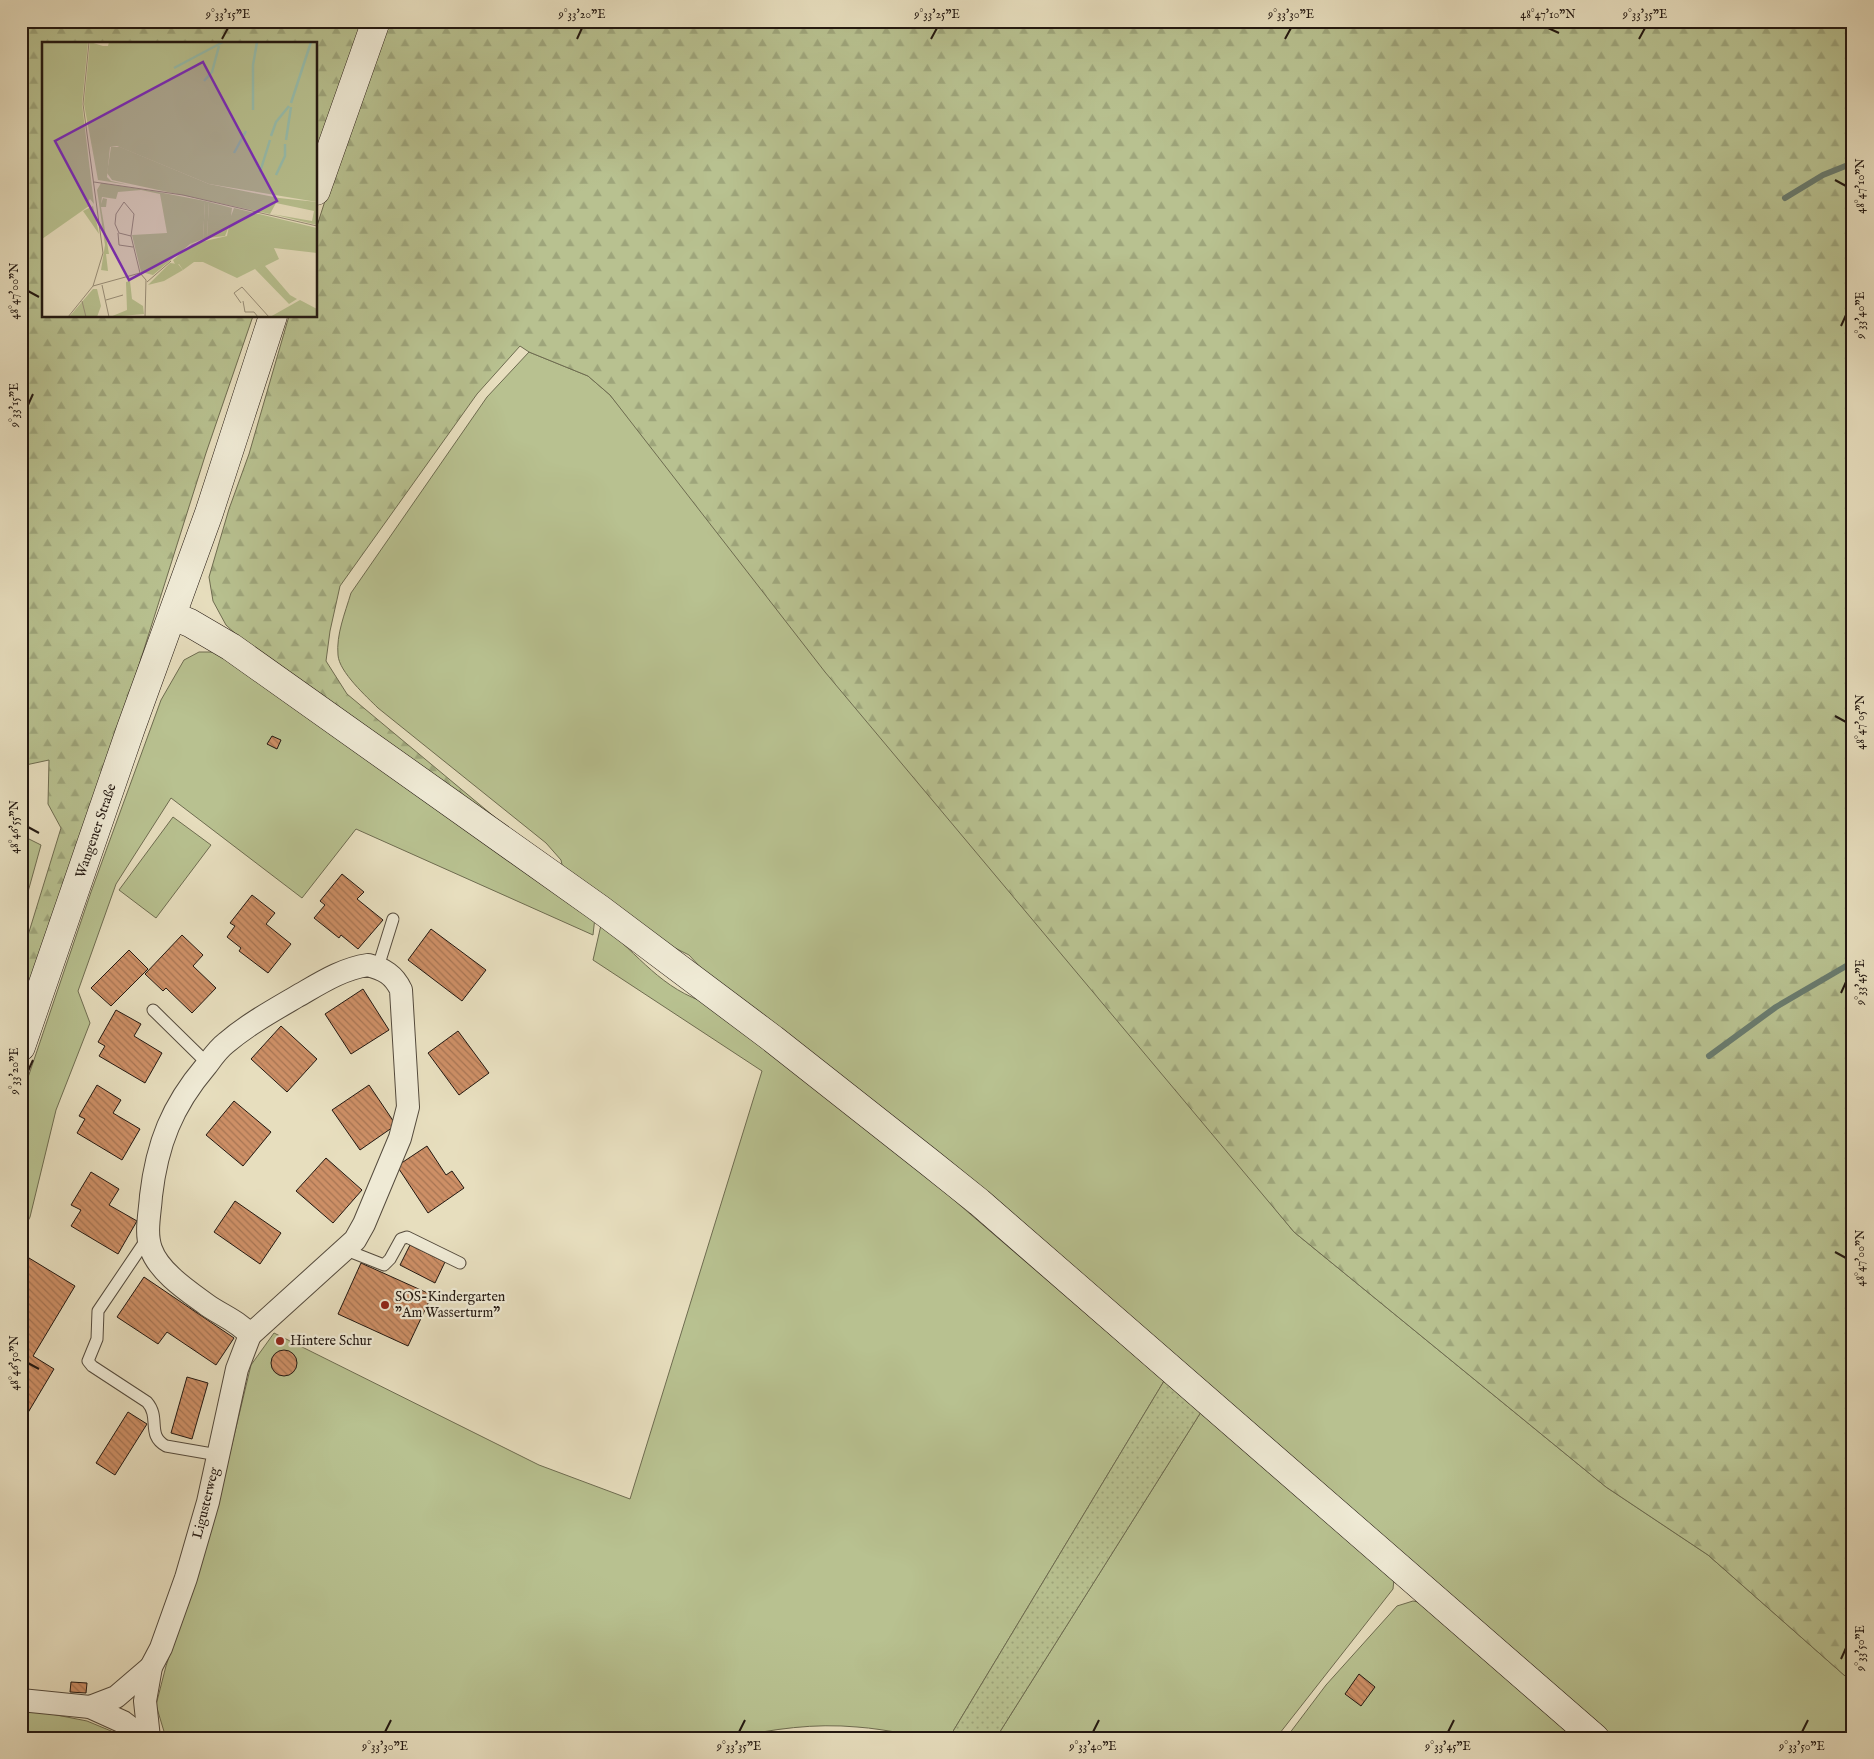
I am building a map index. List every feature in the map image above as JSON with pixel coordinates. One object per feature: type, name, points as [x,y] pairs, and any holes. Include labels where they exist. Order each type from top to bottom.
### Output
[{"type":"main road","points":[[318,185],[376,21]]},
{"type":"main road","name":"Wangener Straße","points":[[21,1047],[131,728],[209,513],[272,318]]},
{"type":"main road","points":[[173,616],[190,623],[231,647],[524,854],[781,1044],[979,1202],[1595,1738]]},
{"type":"street","points":[[368,965],[378,968],[396,980],[401,990],[408,1107],[400,1138],[364,1224],[346,1250],[250,1335],[244,1328],[207,1305],[167,1272],[155,1257],[148,1236],[153,1185],[163,1134],[172,1114],[190,1085],[225,1044],[272,1011],[313,987],[358,966],[368,965]]},
{"type":"street","name":"Ligusterweg","points":[[149,1738],[145,1702],[151,1668],[161,1648],[186,1578],[208,1502],[237,1368],[250,1335]]},
{"type":"street","name":"Ligusterweg","points":[[90,1707],[116,1696],[151,1668]]},
{"type":"street","points":[[21,1700],[90,1707],[123,1722],[144,1738]]},
{"type":"lane","points":[[378,968],[393,919]]},
{"type":"lane","points":[[153,1010],[208,1064]]},
{"type":"lane","points":[[148,1236],[98,1311],[97,1338],[88,1361],[92,1366],[148,1402],[153,1408],[155,1436],[158,1442],[166,1446],[218,1455]]},
{"type":"lane","points":[[346,1250],[384,1265],[390,1259],[400,1239],[406,1237],[460,1262]]},
{"type":"green space","points":[[21,21],[366,21],[318,145],[318,42],[42,42],[42,318],[252,318],[206,453],[139,665],[32,985],[21,984],[21,958],[61,828],[48,804],[49,760],[21,766]]},
{"type":"green space","points":[[387,21],[1853,21],[1853,1683],[1708,1555],[1606,1487],[1294,1232],[825,672],[610,395],[588,376],[529,352],[520,346],[477,394],[340,586],[330,631],[326,661],[347,694],[503,824],[239,637],[226,625],[213,601],[209,577],[229,509],[249,454],[288,318],[318,318],[318,223],[353,113]]},
{"type":"green space","points":[[529,352],[588,376],[610,395],[1294,1232],[1606,1487],[1708,1555],[1853,1683],[1853,1738],[1613,1738],[1372,1531],[714,982],[689,955],[655,938],[564,874],[561,860],[546,843],[378,708],[361,691],[343,669],[338,655],[340,632],[351,593],[487,397]]},
{"type":"green space","points":[[199,652],[217,652],[595,917],[593,935],[356,829],[302,898],[171,798],[116,884],[78,991],[90,1023],[56,1110],[30,1217],[21,1235],[21,1098],[91,892],[161,700],[184,660]]},
{"type":"green space","points":[[173,817],[211,845],[156,918],[119,890]]},
{"type":"green space","points":[[21,835],[41,845],[21,917]]},
{"type":"green space","points":[[601,925],[651,970],[677,990],[710,1004],[897,1151],[1164,1381],[949,1738],[925,1737],[869,1728],[809,1726],[731,1738],[166,1738],[156,1705],[166,1666],[215,1515],[251,1365],[274,1333],[539,1465],[630,1499],[762,1071],[593,960]]},
{"type":"green space","points":[[1164,1381],[1201,1412],[996,1738],[949,1738]]},
{"type":"green space","points":[[1201,1412],[1394,1579],[1393,1589],[1276,1738],[996,1738]]},
{"type":"green space","points":[[1413,1601],[1424,1603],[1578,1738],[1286,1738],[1326,1685],[1397,1606]]},
{"type":"green space","points":[[21,1708],[87,1721],[128,1738],[21,1738]]},
{"type":"building","points":[[272,736],[281,740],[277,749],[267,744]]},
{"type":"building","points":[[342,874],[364,892],[357,899],[383,920],[358,949],[341,935],[339,938],[314,918],[325,905],[320,901]]},
{"type":"building","points":[[252,895],[275,913],[266,924],[291,944],[268,973],[239,951],[241,948],[227,937],[235,926],[230,923]]},
{"type":"building","points":[[431,929],[486,970],[462,1001],[408,960]]},
{"type":"building","points":[[182,935],[203,955],[193,966],[216,988],[192,1013],[166,988],[163,991],[145,974]]},
{"type":"building","points":[[129,950],[148,969],[111,1006],[91,988]]},
{"type":"building","points":[[363,989],[389,1030],[351,1054],[325,1014]]},
{"type":"building","points":[[116,1010],[141,1024],[134,1036],[162,1053],[145,1083],[99,1056],[105,1046],[98,1042]]},
{"type":"building","points":[[281,1026],[317,1059],[287,1092],[251,1059]]},
{"type":"building","points":[[458,1031],[489,1073],[459,1095],[428,1053]]},
{"type":"building","points":[[97,1085],[121,1100],[113,1113],[140,1129],[122,1160],[77,1133],[85,1119],[79,1116]]},
{"type":"building","points":[[369,1085],[396,1125],[360,1150],[332,1110]]},
{"type":"building","points":[[234,1101],[271,1132],[243,1166],[206,1135]]},
{"type":"building","points":[[427,1146],[446,1175],[452,1171],[464,1188],[428,1213],[397,1166]]},
{"type":"building","points":[[326,1158],[362,1190],[333,1223],[296,1191]]},
{"type":"building","points":[[91,1172],[119,1189],[109,1205],[137,1221],[118,1254],[71,1226],[81,1210],[71,1205]]},
{"type":"building","points":[[235,1201],[281,1233],[260,1264],[214,1232]]},
{"type":"building","points":[[410,1245],[445,1262],[435,1283],[400,1265]]},
{"type":"building","points":[[29,1258],[75,1286],[33,1356],[54,1369],[26,1416],[21,1413],[21,1270]]},
{"type":"building","name":"SOS-Kindergarten \"Am Wasserturm\"","points":[[361,1263],[432,1295],[408,1346],[338,1314]]},
{"type":"building","points":[[144,1277],[234,1338],[216,1365],[167,1332],[158,1344],[117,1317]]},
{"type":"building","points":[[284,1350],[293,1354],[297,1363],[293,1372],[284,1376],[275,1372],[271,1363],[275,1354]]},
{"type":"building","points":[[187,1377],[208,1383],[192,1439],[171,1433]]},
{"type":"building","points":[[128,1412],[147,1424],[115,1475],[96,1463]]},
{"type":"building","points":[[1359,1674],[1375,1687],[1361,1706],[1345,1694]]},
{"type":"building","points":[[71,1682],[87,1683],[86,1693],[70,1692]]},
{"type":"waterway","points":[[1785,198],[1823,175],[1853,163]]},
{"type":"waterway","points":[[1709,1056],[1776,1007],[1853,962]]},
{"type":"place","name":"SOS-Kindergarten \"Am Wasserturm\"","points":[[385,1305]]},
{"type":"place","name":"Hintere Schur","points":[[280,1341]]}]
